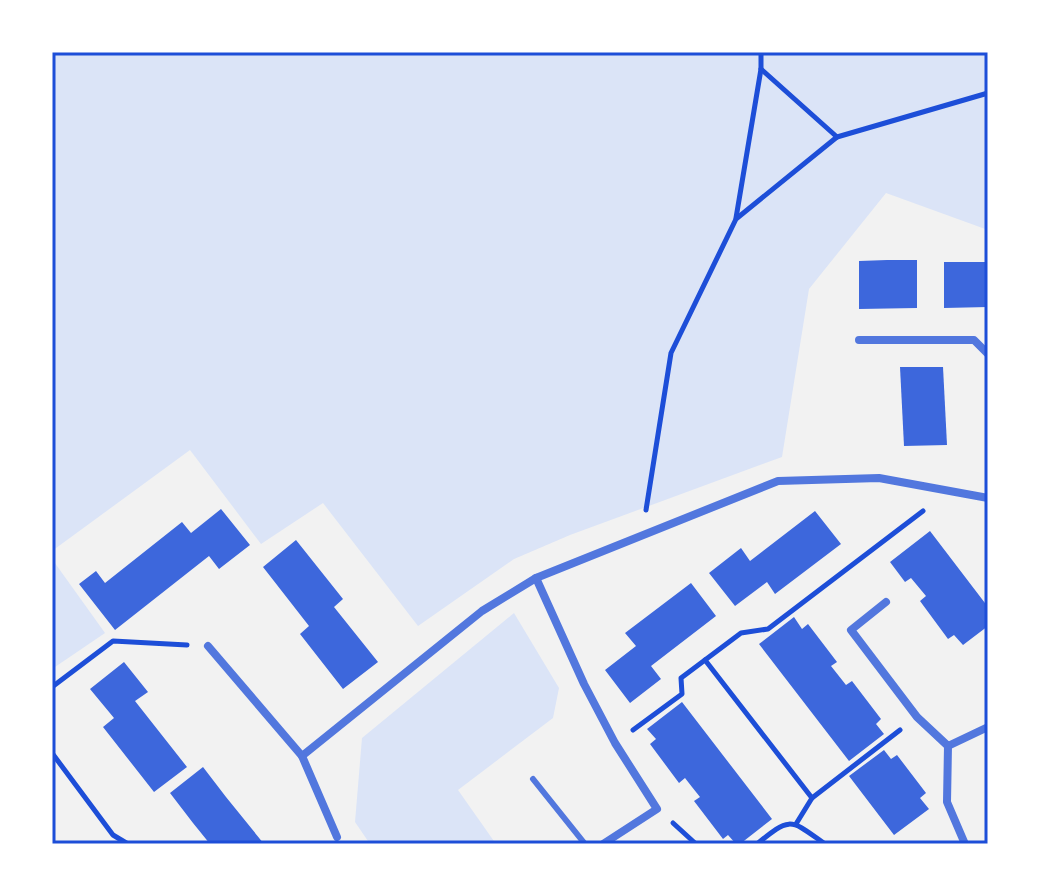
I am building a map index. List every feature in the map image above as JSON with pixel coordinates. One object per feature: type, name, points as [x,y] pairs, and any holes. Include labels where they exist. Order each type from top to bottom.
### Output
[{"type":"street","points":[[859,340],[974,340],[988,354]]},
{"type":"street","points":[[302,756],[482,611],[536,578],[778,481],[879,478],[988,498]]},
{"type":"street","points":[[536,578],[584,684],[615,743],[657,809],[603,844]]},
{"type":"street","points":[[886,602],[851,630],[917,717],[948,746],[947,802],[965,844]]},
{"type":"street","points":[[208,646],[302,756],[337,837]]},
{"type":"street","points":[[948,746],[988,727]]},
{"type":"lane","points":[[533,779],[585,844]]},
{"type":"path","points":[[642,534],[671,353],[736,219],[761,69],[761,52]]},
{"type":"path","points":[[761,69],[837,137]]},
{"type":"path","points":[[736,219],[837,137],[988,93]]},
{"type":"path","points":[[615,743],[682,694],[681,678],[741,633],[768,629],[922,512],[927,486]]},
{"type":"path","points":[[52,687],[113,641],[208,646]]},
{"type":"path","points":[[705,660],[812,798]]},
{"type":"path","points":[[796,824],[812,798],[917,717]]},
{"type":"path","points":[[53,757],[113,835],[128,844]]},
{"type":"path","points":[[757,844],[781,824],[796,824],[825,844]]},
{"type":"shaded area","points":[[52,52],[988,52],[988,230],[886,193],[809,289],[782,457],[570,535],[514,559],[418,626],[323,503],[261,544],[190,450],[52,551]]},
{"type":"shaded area","points":[[52,559],[105,633],[52,669]]},
{"type":"shaded area","points":[[514,613],[559,688],[553,718],[458,790],[496,844],[370,844],[355,822],[362,738]]},
{"type":"building","points":[[917,260],[917,308],[859,309],[859,261]]},
{"type":"building","points":[[944,262],[988,262],[988,307],[944,308]]},
{"type":"building","points":[[900,367],[943,367],[947,445],[904,446]]},
{"type":"building","points":[[221,509],[250,545],[219,569],[209,556],[115,630],[79,584],[96,571],[105,583],[182,522],[191,533]]},
{"type":"building","points":[[815,511],[841,544],[775,594],[767,582],[735,606],[709,573],[741,548],[750,561]]},
{"type":"building","points":[[930,531],[988,607],[988,626],[963,645],[954,635],[948,639],[920,601],[926,596],[911,578],[905,582],[890,562]]},
{"type":"building","points":[[296,540],[343,599],[334,607],[378,662],[343,689],[300,634],[309,626],[263,567]]},
{"type":"building","points":[[691,583],[716,616],[651,666],[661,679],[630,703],[605,670],[636,646],[625,633]]},
{"type":"building","points":[[794,617],[802,629],[808,624],[837,662],[831,666],[846,685],[852,681],[881,719],[876,724],[884,734],[849,761],[759,644]]},
{"type":"building","points":[[124,662],[148,692],[135,701],[187,767],[154,792],[103,727],[114,718],[90,689]]},
{"type":"building","points":[[682,702],[772,819],[740,844],[728,835],[723,839],[694,801],[700,797],[685,778],[679,783],[650,744],[656,739],[647,729]]},
{"type":"building","points":[[884,750],[891,759],[897,755],[926,793],[920,798],[929,809],[894,835],[849,776]]},
{"type":"building","points":[[203,767],[264,844],[210,844],[193,823],[170,793]]}]
